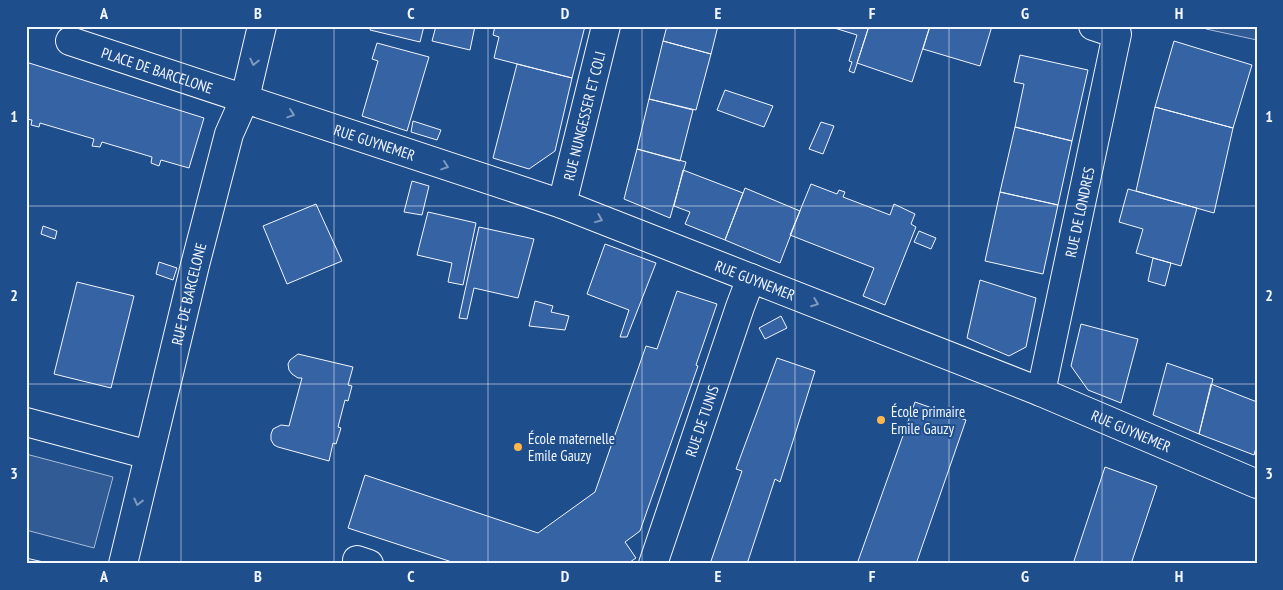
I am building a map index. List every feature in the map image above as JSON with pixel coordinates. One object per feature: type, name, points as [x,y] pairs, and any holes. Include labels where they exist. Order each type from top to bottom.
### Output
[{"type":"street","name":"RUE DE BARCELONE","points":[[122,564],[195,265],[230,134],[245,98],[262,26]]},
{"type":"street","name":"RUE NUNGESSER ET COLI","points":[[562,204],[606,26]]},
{"type":"street","name":"RUE DE LONDRES","points":[[1041,392],[1110,29]]},
{"type":"street","name":"PLACE DE BARCELONE","points":[[70,41],[245,98]]},
{"type":"street","name":"RUE GUYNEMER","points":[[245,98],[562,204],[1041,392],[1257,484]]},
{"type":"street","name":"RUE DE TUNIS","points":[[653,564],[751,278]]},
{"type":"street","points":[[26,422],[148,455]]},
{"type":"shaded area","points":[[1207,26],[1257,26],[1257,40],[1206,29]]},
{"type":"shaded area","points":[[26,454],[113,477],[94,548],[26,530]]},
{"type":"building","points":[[371,26],[424,26],[420,42],[370,30]]},
{"type":"building","points":[[436,26],[475,26],[470,50],[432,41]]},
{"type":"building","points":[[495,26],[585,26],[572,78],[494,58],[499,37],[493,35]]},
{"type":"building","points":[[667,26],[718,26],[711,54],[663,41]]},
{"type":"building","points":[[828,26],[869,26],[854,73],[849,71],[852,62],[849,61],[857,35]]},
{"type":"building","points":[[869,26],[930,26],[912,82],[857,63]]},
{"type":"building","points":[[930,26],[992,26],[980,66],[923,49]]},
{"type":"building","points":[[663,41],[711,54],[696,110],[649,99]]},
{"type":"building","points":[[1174,41],[1252,65],[1233,128],[1155,107]]},
{"type":"building","points":[[377,43],[429,57],[407,131],[362,116],[378,61],[372,59]]},
{"type":"building","points":[[1020,55],[1088,70],[1072,141],[1015,127],[1024,84],[1014,82]]},
{"type":"building","points":[[26,62],[204,118],[189,168],[161,160],[159,166],[151,163],[152,157],[102,142],[100,147],[92,146],[94,139],[40,123],[39,127],[31,125],[32,120],[26,119]]},
{"type":"building","points":[[517,64],[572,78],[555,151],[529,169],[493,158]]},
{"type":"building","points":[[725,90],[773,106],[764,127],[717,110]]},
{"type":"building","points":[[649,99],[693,110],[680,161],[637,149]]},
{"type":"building","points":[[1155,107],[1233,128],[1214,213],[1136,191]]},
{"type":"building","points":[[413,121],[441,130],[437,140],[411,132]]},
{"type":"building","points":[[821,122],[834,126],[823,154],[809,149]]},
{"type":"building","points":[[1015,127],[1072,141],[1058,205],[1000,192]]},
{"type":"building","points":[[637,149],[686,162],[670,218],[624,199]]},
{"type":"building","points":[[683,170],[743,193],[725,240],[685,224],[690,212],[674,206]]},
{"type":"building","points":[[412,181],[429,186],[422,215],[404,212]]},
{"type":"building","points":[[811,184],[837,194],[839,190],[845,192],[843,197],[890,215],[894,204],[915,214],[911,224],[916,227],[885,305],[863,296],[874,268],[790,235]]},
{"type":"building","points":[[745,188],[800,211],[780,263],[725,240]]},
{"type":"building","points":[[1128,189],[1197,208],[1181,266],[1136,253],[1143,229],[1119,222]]},
{"type":"building","points":[[1000,192],[1058,205],[1043,274],[985,261]]},
{"type":"building","points":[[316,204],[342,261],[287,284],[263,226]]},
{"type":"building","points":[[428,212],[476,223],[463,285],[448,282],[452,263],[417,255]]},
{"type":"building","points":[[43,226],[57,231],[55,239],[41,234]]},
{"type":"building","points":[[479,227],[534,239],[518,298],[474,288],[467,319],[459,318]]},
{"type":"building","points":[[919,231],[936,238],[931,249],[914,242]]},
{"type":"building","points":[[605,244],[656,263],[627,337],[620,337],[629,310],[587,294]]},
{"type":"building","points":[[1153,258],[1171,263],[1165,286],[1148,281]]},
{"type":"building","points":[[159,262],[177,268],[173,280],[156,274]]},
{"type":"building","points":[[980,280],[1036,298],[1026,347],[1009,356],[967,338]]},
{"type":"building","points":[[77,282],[134,296],[111,388],[54,374]]},
{"type":"building","points":[[677,291],[717,304],[696,365],[698,366],[640,531],[625,542],[636,558],[627,564],[458,564],[348,528],[365,475],[538,533],[595,492],[646,346],[657,349]]},
{"type":"building","points":[[535,301],[553,306],[551,312],[569,316],[565,330],[529,326]]},
{"type":"building","points":[[781,316],[787,328],[765,339],[759,328]]},
{"type":"building","points":[[1081,324],[1138,339],[1121,403],[1088,390],[1071,366]]},
{"type":"building","points":[[298,354],[353,367],[348,385],[352,386],[348,401],[345,400],[338,427],[341,428],[336,444],[333,443],[329,461],[278,447],[271,440],[273,429],[281,425],[289,426],[302,378],[292,374],[288,364]]},
{"type":"building","points":[[777,358],[815,371],[780,482],[775,479],[747,564],[710,564],[742,471],[736,469]]},
{"type":"building","points":[[1167,363],[1213,379],[1199,434],[1153,415]]},
{"type":"building","points":[[1211,384],[1257,402],[1257,444],[1254,455],[1199,434]]},
{"type":"building","points":[[915,402],[966,420],[916,564],[857,564]]},
{"type":"building","points":[[1105,467],[1157,486],[1131,564],[1073,564]]},
{"type":"building","points":[[26,558],[52,564],[26,564]]},
{"type":"place","name":"École primaire Emile Gauzy","points":[[881,420]]},
{"type":"place","name":"École maternelle Emile Gauzy","points":[[518,447]]}]
